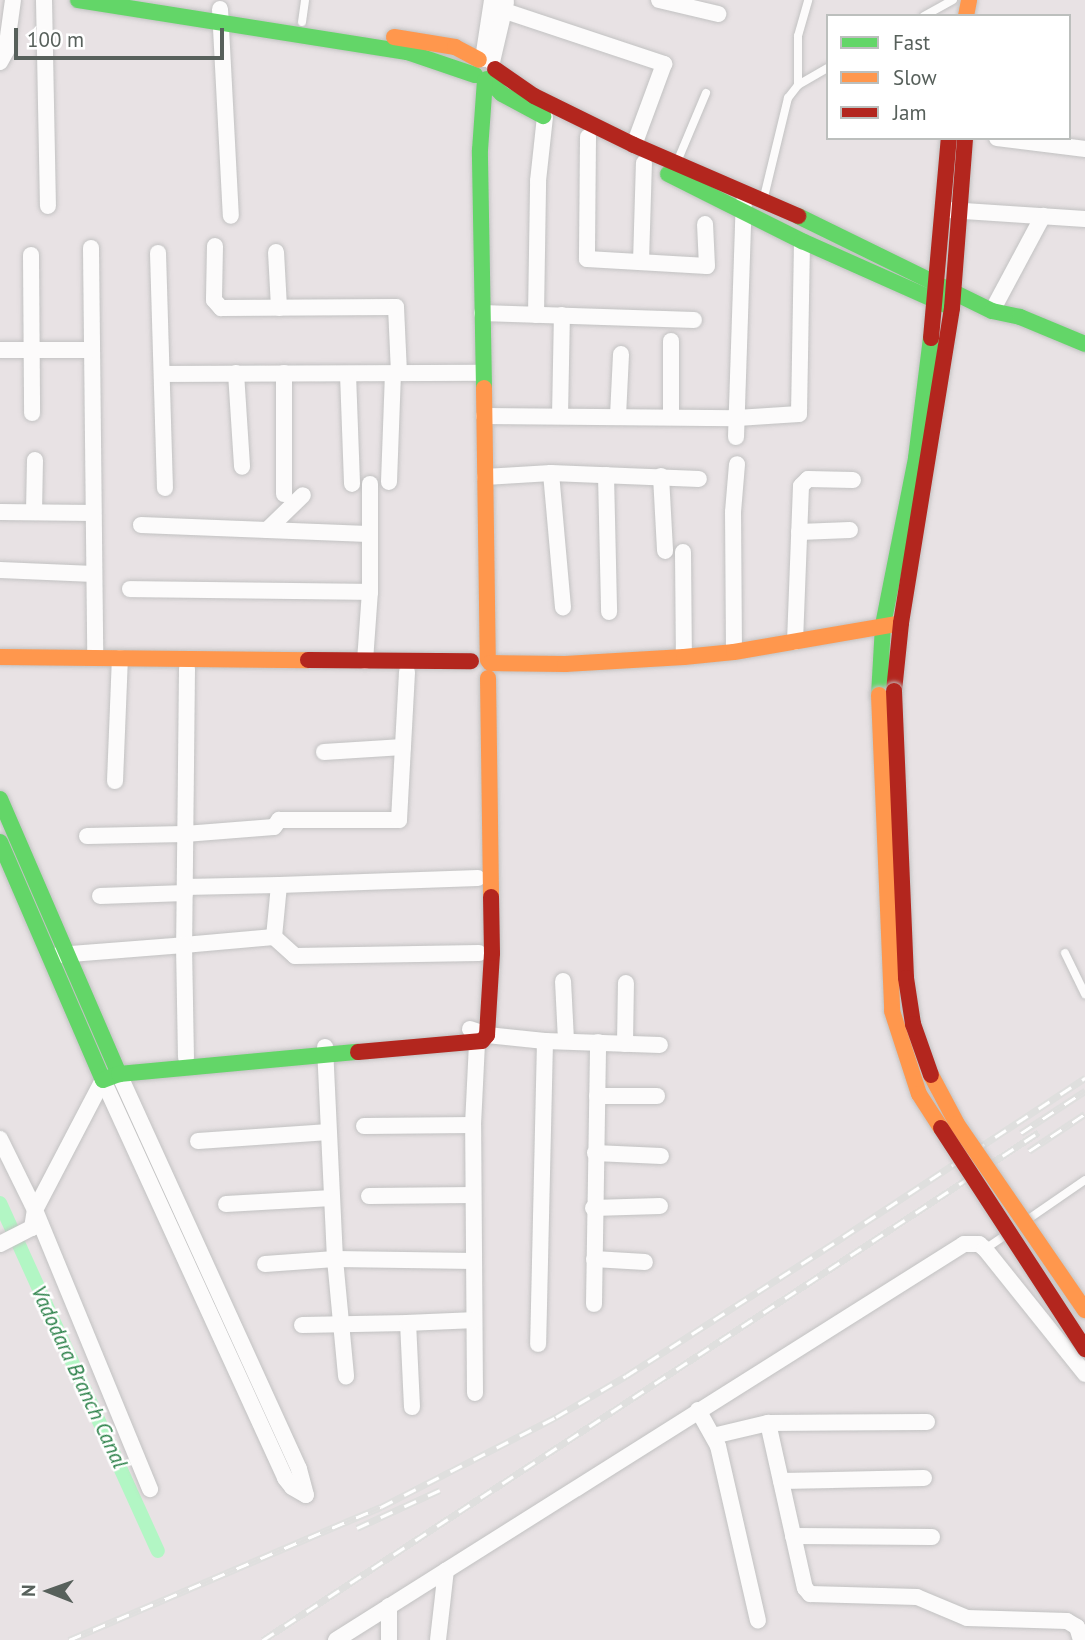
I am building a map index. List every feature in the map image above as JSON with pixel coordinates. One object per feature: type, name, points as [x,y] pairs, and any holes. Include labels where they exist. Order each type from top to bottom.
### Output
[{"type":"street","points":[[0,62],[6,51],[13,0]]},
{"type":"street","points":[[44,0],[48,205]]},
{"type":"street","points":[[78,0],[302,22],[455,47],[484,70],[534,96],[634,145],[764,200],[936,292],[953,300],[1020,317],[1085,344]]},
{"type":"street","points":[[164,0],[220,15],[484,70],[502,94],[545,117],[743,209],[802,241],[936,292]]},
{"type":"street","points":[[659,0],[718,14]]},
{"type":"street","points":[[475,1393],[473,1125],[478,1035],[492,953],[481,668],[478,373],[469,150],[484,70],[501,4],[664,64],[634,145]]},
{"type":"street","points":[[220,15],[231,216]]},
{"type":"street","points":[[478,1035],[476,1021],[485,477],[484,416],[478,373],[482,313],[480,150],[484,70]]},
{"type":"street","points":[[536,315],[538,181],[545,117]]},
{"type":"street","points":[[588,137],[587,259],[707,266],[705,224]]},
{"type":"street","points":[[950,140],[953,300],[901,623],[886,693],[888,962],[892,1011],[919,1094],[1085,1349]]},
{"type":"street","points":[[965,140],[936,292],[916,458],[883,625],[906,978],[913,1024],[927,1068],[957,1124],[1085,1310]]},
{"type":"street","points":[[1013,140],[1085,149]]},
{"type":"street","points":[[641,262],[644,163]]},
{"type":"street","points":[[736,437],[743,209],[746,193]]},
{"type":"street","points":[[951,210],[1085,219]]},
{"type":"street","points":[[987,309],[1043,216]]},
{"type":"street","points":[[484,416],[737,418],[799,414],[802,241]]},
{"type":"street","points":[[215,246],[216,305],[221,308],[396,307],[396,373],[389,482]]},
{"type":"street","points":[[91,248],[95,658]]},
{"type":"street","points":[[276,252],[279,307]]},
{"type":"street","points":[[158,253],[164,374],[165,488]]},
{"type":"street","points":[[31,255],[32,413]]},
{"type":"street","points":[[482,313],[694,320]]},
{"type":"street","points":[[560,416],[562,316]]},
{"type":"street","points":[[671,341],[671,416]]},
{"type":"street","points":[[0,350],[90,350]]},
{"type":"street","points":[[618,416],[621,354]]},
{"type":"street","points":[[236,373],[242,467]]},
{"type":"street","points":[[284,494],[285,373]]},
{"type":"street","points":[[164,374],[478,373]]},
{"type":"street","points":[[348,374],[352,484]]},
{"type":"street","points":[[34,512],[35,460]]},
{"type":"street","points":[[734,653],[733,512],[737,464]]},
{"type":"street","points":[[485,477],[551,473],[699,479]]},
{"type":"street","points":[[551,473],[563,607]]},
{"type":"street","points":[[606,475],[610,612]]},
{"type":"street","points":[[661,476],[665,551]]},
{"type":"street","points":[[795,642],[803,481],[853,480]]},
{"type":"street","points":[[365,660],[370,592],[370,484]]},
{"type":"street","points":[[267,530],[303,495]]},
{"type":"street","points":[[0,512],[93,513]]},
{"type":"street","points":[[141,525],[368,534]]},
{"type":"street","points":[[799,532],[850,530]]},
{"type":"street","points":[[683,552],[684,657]]},
{"type":"street","points":[[0,570],[94,574]]},
{"type":"street","points":[[130,589],[370,592]]},
{"type":"street","points":[[0,657],[95,658],[187,669],[407,672],[734,653],[901,623]]},
{"type":"street","points":[[0,666],[365,660],[481,668]]},
{"type":"street","points":[[115,781],[120,663]]},
{"type":"street","points":[[187,669],[184,945],[187,1057]]},
{"type":"street","points":[[87,836],[185,834],[274,827],[279,820],[399,820],[407,672]]},
{"type":"street","points":[[324,752],[403,747]]},
{"type":"street","points":[[0,799],[116,1067],[299,1469],[306,1495],[292,1487],[285,1478],[95,1065],[0,842]]},
{"type":"street","points":[[100,896],[279,885],[478,878]]},
{"type":"street","points":[[274,937],[279,885]]},
{"type":"street","points":[[50,958],[66,953],[274,937],[295,956],[479,953]]},
{"type":"street","points":[[563,981],[566,1041]]},
{"type":"street","points":[[625,1044],[626,983]]},
{"type":"street","points":[[95,1065],[116,1067],[325,1051],[478,1035],[545,1041],[660,1045]]},
{"type":"street","points":[[538,1344],[545,1041]]},
{"type":"street","points":[[594,1304],[593,1209],[598,1042]]},
{"type":"street","points":[[0,1244],[32,1228],[35,1210],[103,1080],[116,1067],[187,1057],[325,1051]]},
{"type":"street","points":[[325,1051],[335,1259],[346,1376]]},
{"type":"street","points":[[597,1096],[657,1096]]},
{"type":"street","points":[[364,1126],[473,1125]]},
{"type":"street","points":[[198,1141],[329,1132]]},
{"type":"street","points":[[0,1139],[35,1210],[150,1489]]},
{"type":"street","points":[[595,1153],[661,1156]]},
{"type":"street","points":[[369,1196],[473,1195]]},
{"type":"street","points":[[226,1204],[332,1198]]},
{"type":"street","points":[[593,1209],[660,1206]]},
{"type":"street","points":[[341,1638],[956,1247],[971,1242],[985,1249],[1085,1374]]},
{"type":"street","points":[[265,1264],[335,1259],[474,1261]]},
{"type":"street","points":[[594,1259],[645,1262]]},
{"type":"street","points":[[302,1325],[474,1320]]},
{"type":"street","points":[[408,1323],[412,1407]]},
{"type":"street","points":[[698,1410],[713,1436],[758,1620]]},
{"type":"street","points":[[713,1436],[768,1423],[928,1422]]},
{"type":"street","points":[[768,1423],[805,1588],[810,1594],[917,1597],[967,1618],[1067,1621],[1077,1627],[1081,1640]]},
{"type":"street","points":[[781,1481],[924,1478]]},
{"type":"street","points":[[793,1536],[932,1537]]},
{"type":"street","points":[[438,1640],[446,1570]]},
{"type":"street","points":[[389,1606],[389,1640]]},
{"type":"lane","points":[[302,22],[304,0]]},
{"type":"lane","points":[[798,85],[798,36],[808,0]]},
{"type":"lane","points":[[928,14],[953,0]]},
{"type":"lane","points":[[764,200],[785,106],[798,85],[826,69]]},
{"type":"lane","points":[[677,162],[706,93]]},
{"type":"lane","points":[[1065,953],[1085,994]]},
{"type":"lane","points":[[985,1249],[1085,1181]]},
{"type":"waterway","name":"Vadodara Branch Canal","points":[[0,1203],[158,1551]]},
{"type":"railway","points":[[69,1640],[381,1507],[556,1417],[626,1376],[843,1237],[1085,1078]]},
{"type":"railway","points":[[1021,1133],[1085,1091]]},
{"type":"railway","points":[[1029,1151],[1085,1114]]},
{"type":"railway","points":[[263,1640],[1039,1132]]},
{"type":"railway","points":[[357,1528],[440,1490]]},
{"type":"traffic: fast","points":[[78,0],[407,52],[475,75]]},
{"type":"traffic: fast","points":[[487,79],[502,94],[543,116]]},
{"type":"traffic: fast","points":[[484,388],[480,150],[485,80]]},
{"type":"traffic: fast","points":[[668,174],[802,241],[946,305]]},
{"type":"traffic: fast","points":[[798,216],[992,311],[1020,317],[1085,344]]},
{"type":"traffic: fast","points":[[879,695],[883,625],[916,458],[931,338]]},
{"type":"traffic: fast","points":[[0,799],[119,1074]]},
{"type":"traffic: fast","points":[[0,842],[103,1080],[119,1074],[358,1052]]},
{"type":"traffic: slow","points":[[966,14],[969,0]]},
{"type":"traffic: slow","points":[[394,37],[455,47],[479,60]]},
{"type":"traffic: slow","points":[[484,388],[488,660]]},
{"type":"traffic: slow","points":[[490,663],[565,664],[684,657],[734,652],[896,624]]},
{"type":"traffic: slow","points":[[0,657],[308,660]]},
{"type":"traffic: slow","points":[[488,678],[491,897]]},
{"type":"traffic: slow","points":[[879,695],[892,1011],[919,1094],[941,1128]]},
{"type":"traffic: slow","points":[[931,1075],[957,1124],[1085,1310]]},
{"type":"traffic: jam","points":[[495,69],[534,96],[634,145],[798,216]]},
{"type":"traffic: jam","points":[[931,338],[949,140]]},
{"type":"traffic: jam","points":[[894,691],[901,623],[952,308],[965,140]]},
{"type":"traffic: jam","points":[[308,660],[471,661]]},
{"type":"traffic: jam","points":[[894,691],[906,978],[913,1024],[931,1075]]},
{"type":"traffic: jam","points":[[358,1052],[482,1041],[487,1035],[492,953],[491,897]]},
{"type":"traffic: jam","points":[[941,1128],[1085,1349]]}]
